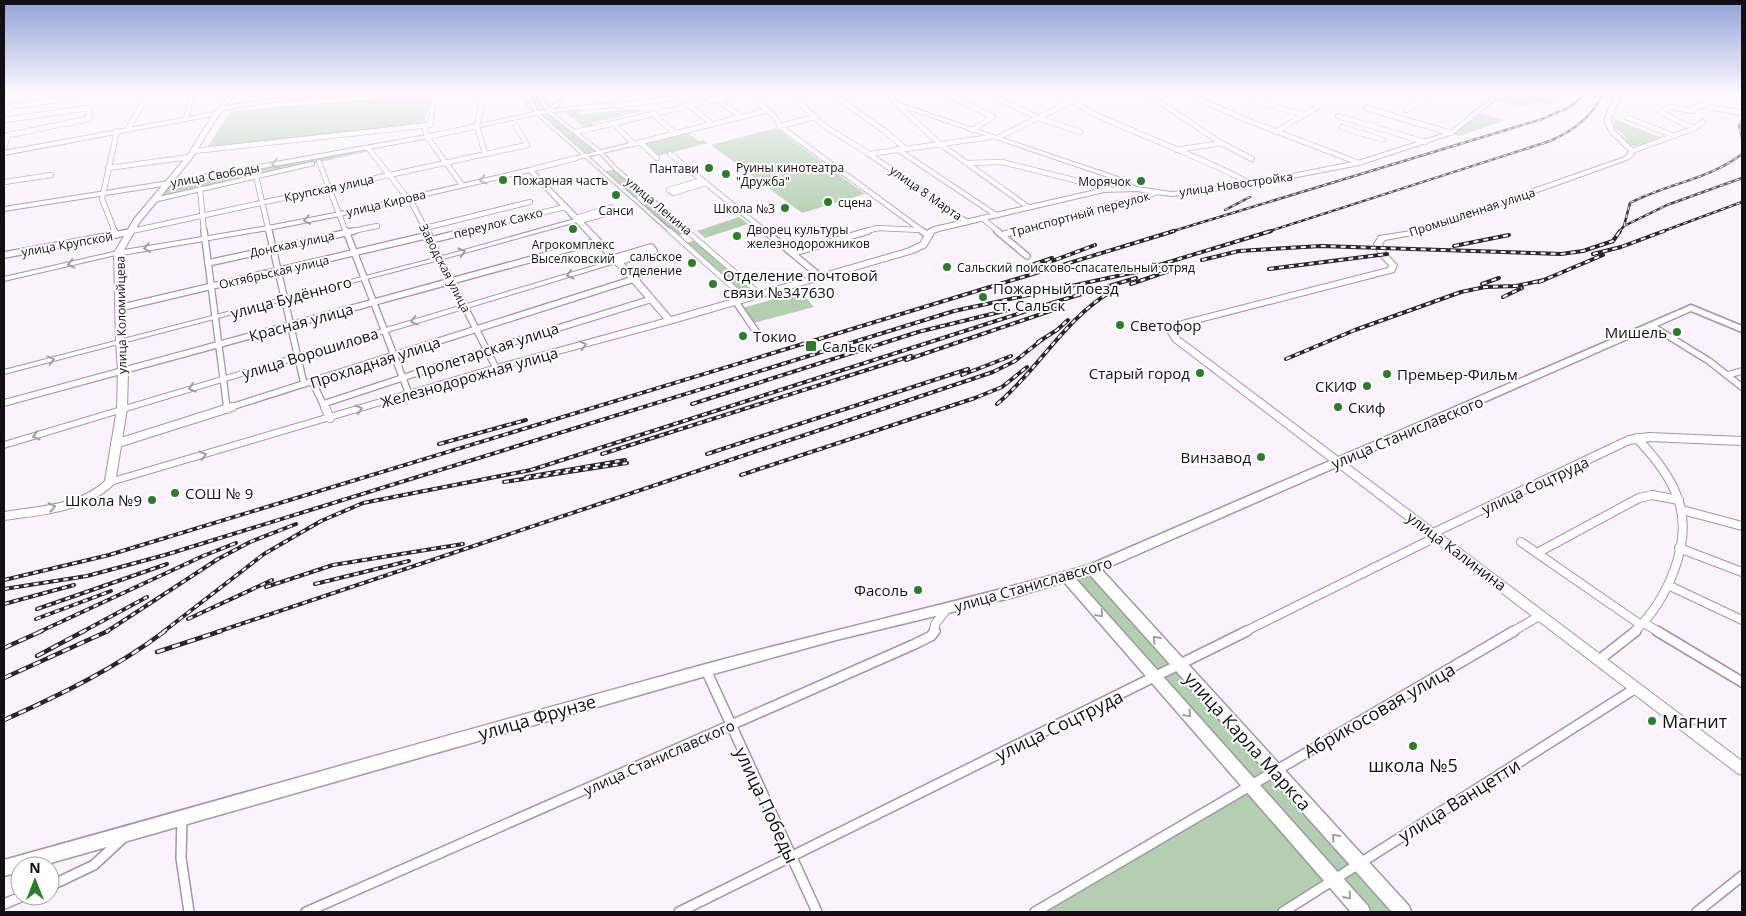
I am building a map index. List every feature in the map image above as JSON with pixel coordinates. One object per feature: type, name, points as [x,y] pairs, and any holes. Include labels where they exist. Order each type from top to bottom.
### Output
[{"type":"main road","points":[[4,154],[94,136]]},
{"type":"main road","name":"улица Коломийцева","points":[[110,482],[122,409],[123,371],[120,342],[118,253],[131,231],[192,154],[203,136]]},
{"type":"main road","name":"улица Новостройка","points":[[930,234],[982,218],[1110,189],[1185,193],[1251,184],[1359,163],[1443,136]]},
{"type":"main road","points":[[1616,136],[1632,151]]},
{"type":"main road","name":"Промышленная улица","points":[[1172,333],[1180,324],[1391,270],[1393,265],[1383,254],[1378,244],[1382,238],[1412,233],[1501,204],[1627,158],[1632,155],[1632,151]]},
{"type":"main road","points":[[530,170],[566,206],[670,320]]},
{"type":"main road","name":"улица Кирова","points":[[118,253],[340,214],[530,170]]},
{"type":"main road","name":"Железнодорожная улица","points":[[4,516],[86,499],[104,489],[110,482],[496,368],[761,295],[910,251],[923,245],[930,234]]},
{"type":"main road","name":"улица Станиславского","points":[[947,609],[1094,569],[1691,308],[1742,329]]},
{"type":"main road","name":"улица Калинина","points":[[1172,333],[1176,339],[1541,615],[1742,770]]},
{"type":"main road","name":"улица Карла Маркса","points":[[1094,569],[1403,912]]},
{"type":"main road","name":"улица Карла Маркса","points":[[1068,577],[1362,912]]},
{"type":"main road","name":"улица Фрунзе","points":[[4,868],[128,834],[182,816],[706,670],[836,635],[947,609]]},
{"type":"street","points":[[116,136],[102,196],[116,235]]},
{"type":"street","points":[[108,168],[192,154],[343,136]]},
{"type":"street","name":"улица Свободы","points":[[4,209],[166,186],[433,136]]},
{"type":"street","points":[[480,136],[485,154]]},
{"type":"street","name":"Крупская улица","points":[[131,231],[527,145],[522,136]]},
{"type":"street","name":"улица Ленина","points":[[563,136],[746,299]]},
{"type":"street","name":"улица Ленина","points":[[580,136],[761,295]]},
{"type":"street","points":[[624,136],[632,144]]},
{"type":"street","name":"улица Кирова","points":[[530,170],[664,136]]},
{"type":"street","points":[[793,136],[921,230],[930,234]]},
{"type":"street","name":"улица 8 Марта","points":[[840,136],[967,222]]},
{"type":"street","points":[[890,136],[905,148]]},
{"type":"street","points":[[931,136],[1028,208]]},
{"type":"street","points":[[988,136],[1116,178],[1137,189]]},
{"type":"street","points":[[869,154],[994,138],[999,136]]},
{"type":"street","points":[[1145,136],[1222,168],[1251,184]]},
{"type":"street","points":[[1211,136],[1252,159]]},
{"type":"street","points":[[1285,136],[1359,163]]},
{"type":"street","points":[[1370,136],[1383,140]]},
{"type":"street","points":[[1405,136],[1425,142]]},
{"type":"street","points":[[1632,151],[1675,136]]},
{"type":"street","points":[[427,137],[462,185]]},
{"type":"street","points":[[640,142],[657,158]]},
{"type":"street","points":[[1176,150],[1221,142]]},
{"type":"street","name":"улица Свободы","points":[[154,200],[368,149]]},
{"type":"street","name":"Заводская улица","points":[[368,149],[406,199],[413,205],[496,368]]},
{"type":"street","points":[[897,150],[996,215]]},
{"type":"street","points":[[670,154],[821,277]]},
{"type":"street","points":[[319,162],[409,394]]},
{"type":"street","points":[[968,164],[1002,162],[1110,189]]},
{"type":"street","points":[[4,182],[51,175]]},
{"type":"street","points":[[256,176],[304,384]]},
{"type":"street","points":[[704,181],[673,193],[670,190],[704,181]]},
{"type":"street","points":[[200,189],[204,239],[227,409]]},
{"type":"street","name":"Транспортный переулок","points":[[1002,235],[1158,192]]},
{"type":"street","name":"улица Свободы","points":[[4,215],[102,196]]},
{"type":"street","points":[[425,228],[530,202]]},
{"type":"street","name":"переулок Сакко","points":[[430,238],[566,206]]},
{"type":"street","name":"улица Будённого","points":[[4,372],[615,211],[610,207],[578,220]]},
{"type":"street","points":[[982,218],[1026,256]]},
{"type":"street","name":"Донская улица","points":[[208,262],[377,226]]},
{"type":"street","points":[[793,253],[878,228],[921,230]]},
{"type":"street","name":"улица Крупской","points":[[4,256],[131,231]]},
{"type":"street","points":[[678,237],[691,233]]},
{"type":"street","name":"Октябрьская улица","points":[[119,308],[355,253],[430,238]]},
{"type":"street","points":[[684,242],[697,238]]},
{"type":"street","name":"Красная улица","points":[[4,403],[598,241]]},
{"type":"street","name":"улица Ворошилова","points":[[4,445],[616,260],[651,247],[654,251],[616,260]]},
{"type":"street","name":"улица Кирова","points":[[4,279],[118,253]]},
{"type":"street","name":"Прохладная улица","points":[[115,444],[634,279]]},
{"type":"street","name":"Пролетарская улица","points":[[323,404],[402,377],[652,299]]},
{"type":"street","points":[[736,302],[757,334]]},
{"type":"street","points":[[1652,326],[1701,355],[1742,386]]},
{"type":"street","points":[[1728,376],[1742,371]]},
{"type":"street","points":[[312,382],[330,418]]},
{"type":"street","points":[[1637,438],[1742,441]]},
{"type":"street","points":[[1599,660],[1627,640],[1643,624],[1670,586],[1679,548],[1682,510],[1679,500],[1671,481],[1637,438]]},
{"type":"street","name":"улица Соцтруда","points":[[679,912],[1156,677],[1435,535],[1637,438]]},
{"type":"street","points":[[1537,553],[1639,498],[1652,494],[1679,500]]},
{"type":"street","points":[[1682,510],[1742,526]]},
{"type":"street","points":[[1521,542],[1643,624],[1742,682]]},
{"type":"street","points":[[1679,548],[1742,572]]},
{"type":"street","points":[[1670,586],[1742,620]]},
{"type":"street","name":"улица Станиславского","points":[[306,912],[932,636],[936,630],[936,624],[947,609]]},
{"type":"street","name":"Абрикосовая улица","points":[[1036,912],[1541,615]]},
{"type":"street","name":"улица Победы","points":[[706,670],[817,912]]},
{"type":"street","name":"улица Ванцетти","points":[[1283,912],[1636,688]]},
{"type":"street","points":[[182,816],[181,858],[189,912]]},
{"type":"street","name":"улица Фрунзе","points":[[60,881],[94,865],[128,834]]},
{"type":"street","points":[[1696,912],[1742,876]]},
{"type":"green space","points":[[215,136],[323,136],[207,148]]},
{"type":"green space","points":[[565,136],[576,136],[596,150],[585,153]]},
{"type":"green space","points":[[667,136],[691,136],[698,141],[704,140],[708,143],[658,156],[643,142]]},
{"type":"green space","points":[[746,136],[786,136],[865,194],[802,213],[711,145]]},
{"type":"green space","points":[[1624,136],[1656,136],[1662,138],[1636,147],[1628,144]]},
{"type":"green space","points":[[368,148],[369,151],[154,200],[169,183]]},
{"type":"green space","points":[[616,169],[644,195],[634,198],[604,172]]},
{"type":"green space","points":[[652,202],[687,233],[678,236],[643,205]]},
{"type":"green space","points":[[739,217],[748,224],[705,238],[697,231]]},
{"type":"green space","points":[[696,240],[757,294],[748,297],[687,243]]},
{"type":"green space","points":[[801,292],[814,307],[754,323],[742,308]]},
{"type":"green space","points":[[1093,569],[1404,912],[1362,912],[1334,880],[1283,912],[1035,912],[1250,785],[1067,577]]},
{"type":"railway","points":[[1170,232],[1487,136]]},
{"type":"railway","points":[[1267,232],[1550,141],[1560,136]]},
{"type":"railway","points":[[1624,226],[1630,203],[1644,196],[1716,170],[1742,154]]},
{"type":"railway","points":[[1624,226],[1667,205],[1742,178]]},
{"type":"railway","points":[[1225,210],[1250,197]]},
{"type":"railway","points":[[1661,232],[1742,202]]},
{"type":"railway","points":[[1619,232],[1624,226]]},
{"type":"railway","points":[[4,580],[109,555],[1174,231]]},
{"type":"railway","points":[[4,589],[87,576],[165,555],[954,311],[1136,272],[1271,231]]},
{"type":"railway","points":[[1202,260],[1239,251],[1321,246],[1561,254],[1583,251],[1613,241],[1620,231]]},
{"type":"railway","points":[[1593,254],[1621,247],[1664,231]]},
{"type":"railway","points":[[1454,246],[1509,235]]},
{"type":"railway","points":[[1047,263],[1095,245]]},
{"type":"railway","points":[[1269,269],[1387,254]]},
{"type":"railway","points":[[1543,280],[1603,255]]},
{"type":"railway","points":[[1026,267],[1052,258]]},
{"type":"railway","points":[[1131,284],[1186,265]]},
{"type":"railway","points":[[163,632],[264,554],[321,521],[363,503],[531,470],[1055,302],[1136,278]]},
{"type":"railway","points":[[1482,284],[1499,278]]},
{"type":"railway","points":[[1286,359],[1355,330],[1461,292],[1485,287],[1516,286],[1543,280]]},
{"type":"railway","points":[[1539,282],[1543,280]]},
{"type":"railway","points":[[1503,297],[1522,288]]},
{"type":"railway","points":[[997,404],[1026,376],[1080,316],[1095,302],[1112,291]]},
{"type":"railway","points":[[906,360],[1062,307]]},
{"type":"railway","points":[[692,404],[918,332],[1008,310]]},
{"type":"railway","points":[[1038,342],[1057,330],[1068,320]]},
{"type":"railway","points":[[217,632],[993,372],[1015,361],[1043,339]]},
{"type":"railway","points":[[602,454],[911,356]]},
{"type":"railway","points":[[962,375],[1011,356]]},
{"type":"railway","points":[[741,475],[975,398],[1002,387],[1027,367]]},
{"type":"railway","points":[[707,454],[968,369]]},
{"type":"railway","points":[[439,444],[526,420]]},
{"type":"railway","points":[[526,477],[625,460]]},
{"type":"railway","points":[[504,482],[627,463]]},
{"type":"railway","points":[[106,632],[218,559],[250,542],[296,524]]},
{"type":"railway","points":[[39,632],[203,556],[236,543]]},
{"type":"railway","points":[[266,587],[333,565],[463,544]]},
{"type":"railway","points":[[315,584],[409,561]]},
{"type":"railway","points":[[37,609],[167,564]]},
{"type":"railway","points":[[188,619],[272,580]]},
{"type":"railway","points":[[4,604],[74,585]]},
{"type":"railway","points":[[36,619],[111,591]]},
{"type":"railway","points":[[82,632],[147,597]]},
{"type":"railway","points":[[4,648],[42,631]]},
{"type":"railway","points":[[37,656],[84,631]]},
{"type":"railway","points":[[4,720],[46,701],[107,669],[165,631]]},
{"type":"railway","points":[[157,652],[221,631]]},
{"type":"railway","points":[[4,678],[106,632]]},
{"type":"place","name":"Пантави","points":[[709,168]]},
{"type":"place","name":"Руины кинотеатра \"Дружба\"","points":[[726,174]]},
{"type":"place","name":"Пожарная часть","points":[[503,180]]},
{"type":"place","name":"Морячок","points":[[1141,181]]},
{"type":"place","name":"Санси","points":[[616,195]]},
{"type":"place","name":"сцена","points":[[828,202]]},
{"type":"place","name":"Школа №3","points":[[785,208]]},
{"type":"place","name":"Агрокомплекс Выселковский","points":[[573,229]]},
{"type":"place","name":"Дворец культуры железнодорожников","points":[[737,236]]},
{"type":"place","name":"сальское отделение","points":[[692,263]]},
{"type":"place","name":"Сальский поисково-спасательный отряд","points":[[947,267]]},
{"type":"place","name":"Отделение почтовой связи №347630","points":[[713,284]]},
{"type":"place","name":"Пожарный поезд ст. Сальск","points":[[983,297]]},
{"type":"place","name":"Светофор","points":[[1120,325]]},
{"type":"place","name":"Мишель","points":[[1677,332]]},
{"type":"place","name":"Токио","points":[[743,336]]},
{"type":"place","name":"Сальск","points":[[811,346]]},
{"type":"place","name":"Старый город","points":[[1200,373]]},
{"type":"place","name":"Премьер-Фильм","points":[[1387,374]]},
{"type":"place","name":"СКИФ","points":[[1367,386]]},
{"type":"place","name":"Скиф","points":[[1338,407]]},
{"type":"place","name":"Винзавод","points":[[1261,457]]},
{"type":"place","name":"СОШ № 9","points":[[175,493]]},
{"type":"place","name":"Школа №9","points":[[152,500]]},
{"type":"place","name":"Фасоль","points":[[918,590]]},
{"type":"place","name":"Магнит","points":[[1652,721]]},
{"type":"place","name":"школа №5","points":[[1413,746]]}]
